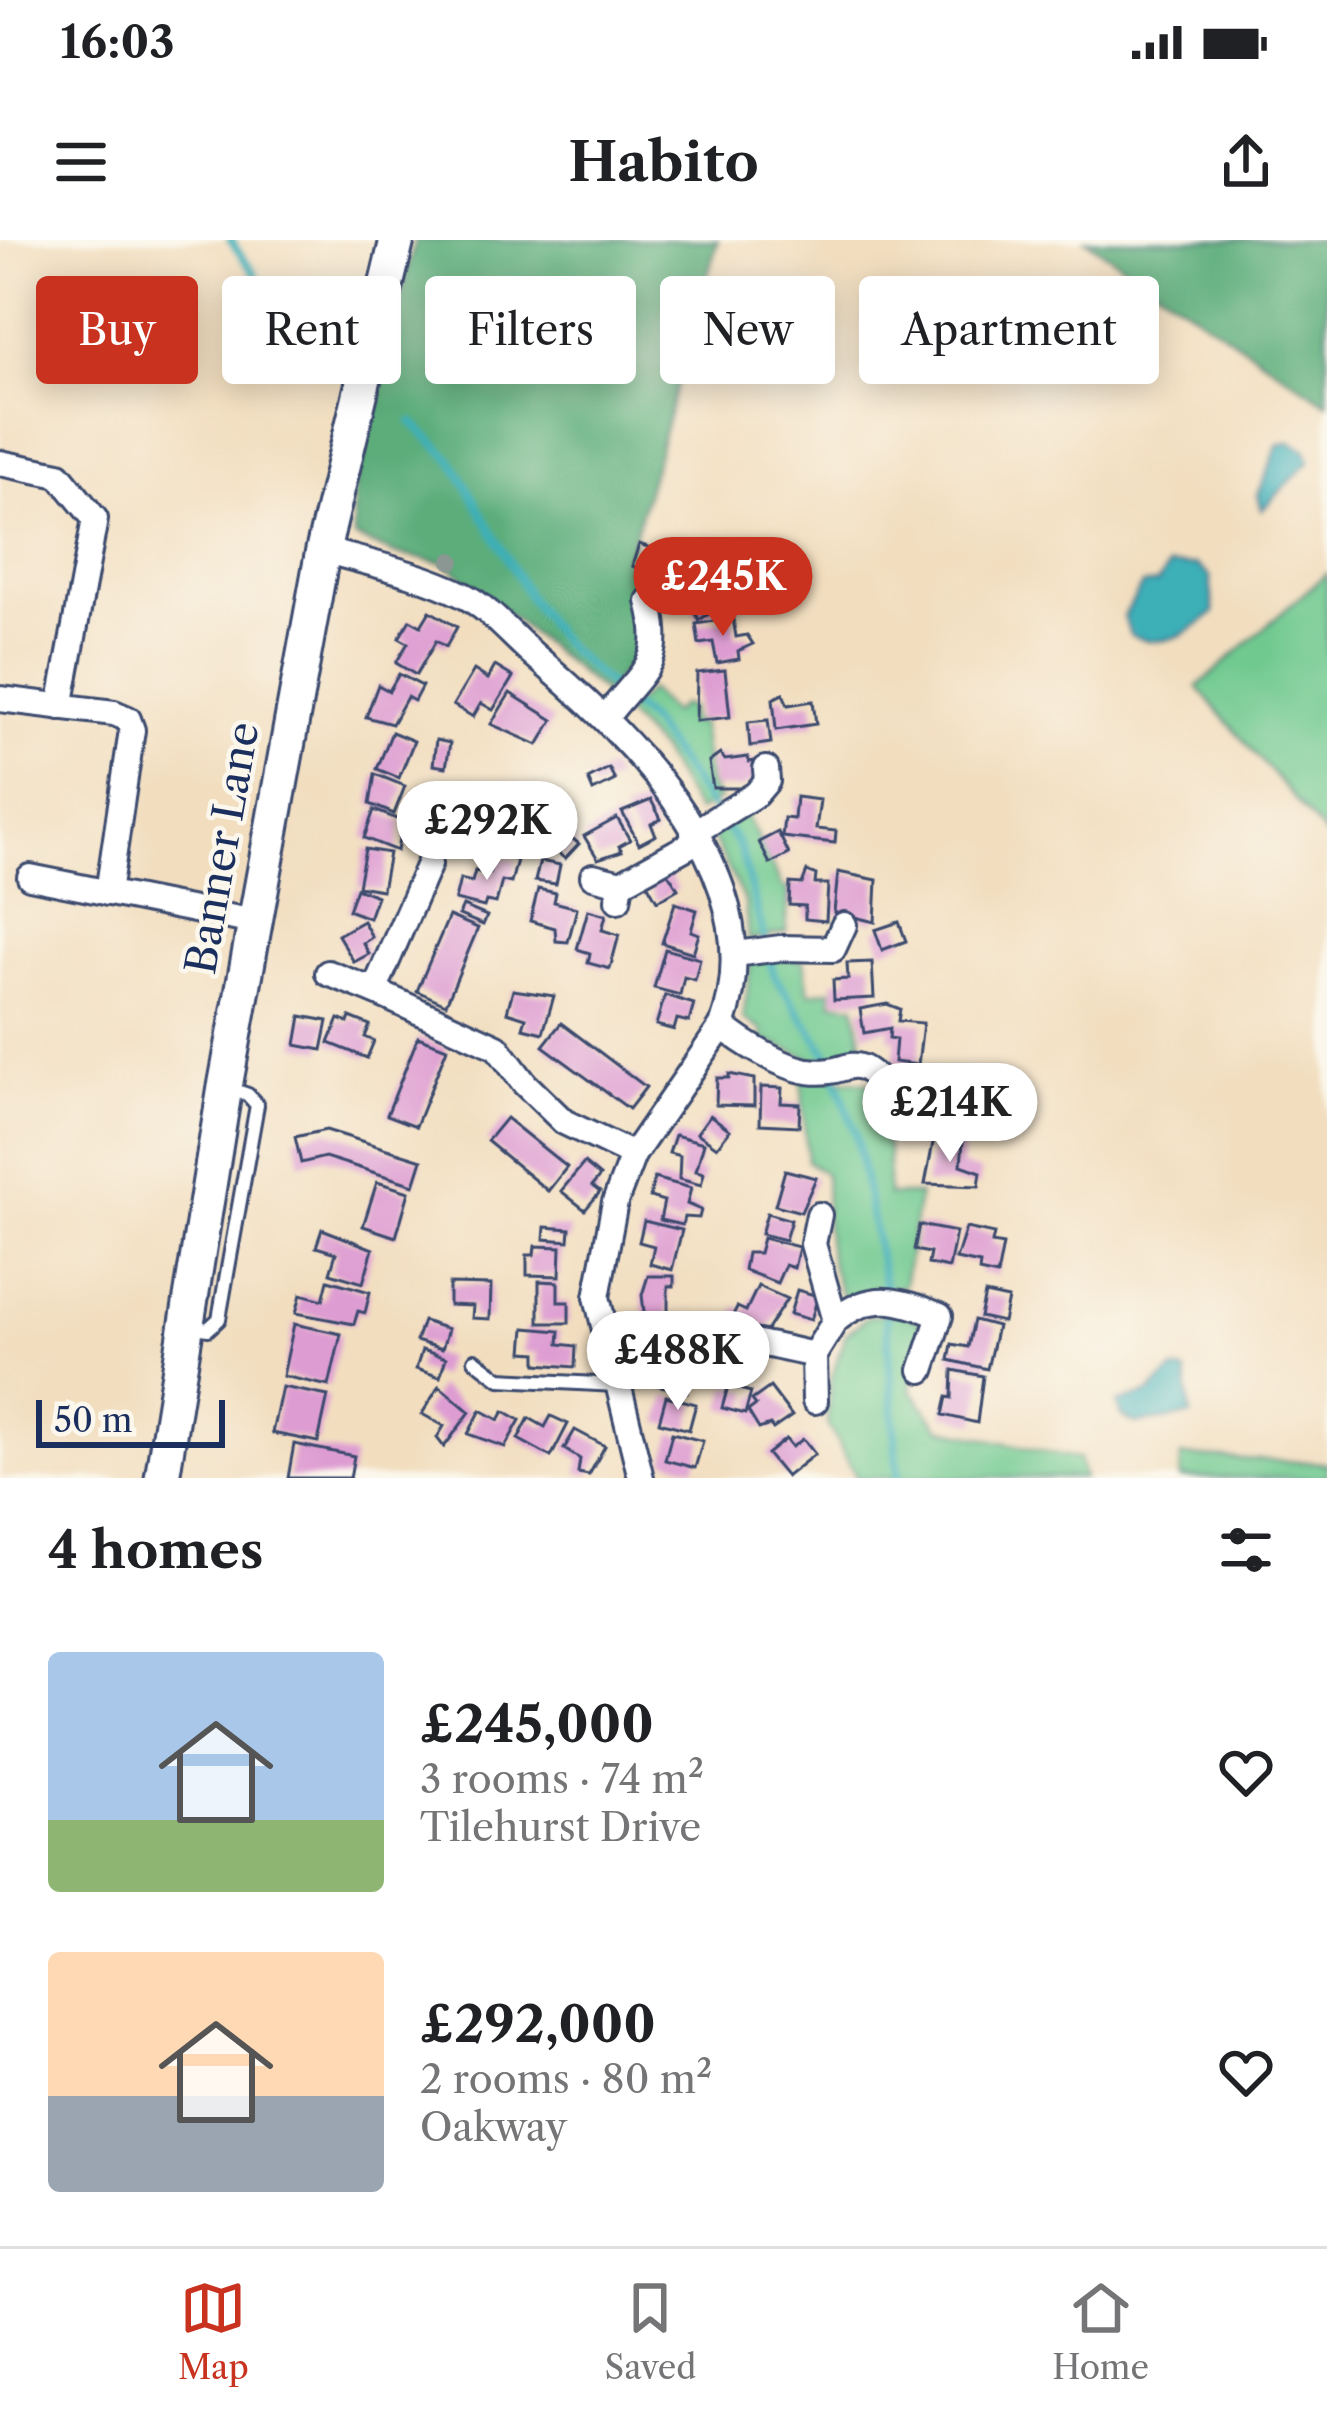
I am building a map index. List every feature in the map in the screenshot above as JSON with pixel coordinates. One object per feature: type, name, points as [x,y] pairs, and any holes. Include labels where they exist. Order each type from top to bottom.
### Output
[{"type":"street","name":"Banner Lane","points":[[162,1478],[225,1087],[323,550],[397,240]]},
{"type":"street","points":[[0,463],[59,475],[95,519],[60,707]]},
{"type":"street","points":[[323,550],[466,596],[618,702],[656,773],[698,833],[743,953],[722,1026],[634,1155],[615,1202],[597,1297],[641,1478]]},
{"type":"street","points":[[618,702],[649,670],[658,645],[649,601]]},
{"type":"street","points":[[0,699],[114,713],[128,719],[132,730],[108,892]]},
{"type":"street","points":[[593,876],[620,892],[728,807],[756,794],[767,781],[766,769]]},
{"type":"street","points":[[374,991],[429,864]]},
{"type":"street","points":[[30,877],[254,922]]},
{"type":"street","points":[[743,953],[833,949],[844,925]]},
{"type":"street","points":[[328,973],[497,1047],[525,1084],[564,1122],[634,1155]]},
{"type":"street","points":[[722,1026],[803,1070],[850,1063],[868,1067],[892,1093]]},
{"type":"street","points":[[819,1215],[813,1244],[835,1322]]},
{"type":"street","points":[[815,1401],[814,1354],[835,1322],[852,1307],[869,1302],[900,1298],[940,1316],[922,1370]]},
{"type":"street","points":[[609,1355],[668,1335],[745,1339],[814,1354]]},
{"type":"lane","points":[[475,1360],[500,1379],[617,1385]]},
{"type":"green space","points":[[415,240],[718,240],[708,276],[660,276],[660,384],[677,384],[627,562],[646,642],[605,694],[447,564],[392,553],[354,537],[353,494],[380,384],[401,384],[401,297]]},
{"type":"green space","points":[[1086,240],[1327,240],[1327,403],[1159,289],[1159,276],[1139,276]]},
{"type":"green space","points":[[1327,573],[1327,837],[1197,687]]},
{"type":"green space","points":[[649,690],[672,713],[682,705],[690,708],[691,723],[701,723],[708,783],[719,799],[697,812],[660,751],[625,714]]},
{"type":"green space","points":[[745,813],[783,888],[789,889],[786,932],[748,940],[745,902],[709,831]]},
{"type":"green space","points":[[783,956],[804,961],[809,993],[831,990],[832,1002],[855,1005],[864,1052],[815,1060],[762,1039],[763,1031],[743,1018],[751,963]]},
{"type":"green space","points":[[801,1075],[870,1083],[888,1152],[888,1195],[919,1195],[904,1286],[845,1301],[829,1253],[825,1174],[807,1161]]},
{"type":"green space","points":[[901,1312],[922,1324],[911,1389],[940,1428],[1079,1459],[1084,1478],[857,1478],[827,1424],[831,1380],[845,1335],[867,1317]]},
{"type":"green space","points":[[1181,1456],[1327,1463],[1327,1478],[1180,1478]]},
{"type":"water","points":[[1290,442],[1305,449],[1310,461],[1262,510],[1258,495],[1278,445]]},
{"type":"water","points":[[1196,565],[1210,576],[1214,613],[1175,638],[1154,641],[1130,635],[1124,616],[1142,585],[1157,583],[1169,566]]},
{"type":"water","points":[[1173,1370],[1186,1372],[1191,1416],[1135,1424],[1122,1416],[1117,1403],[1149,1393]]},
{"type":"building","points":[[639,544],[674,556],[666,578],[632,566]]},
{"type":"building","points":[[697,563],[706,588],[720,585],[727,596],[726,603],[699,620],[690,602],[676,610],[665,593],[682,584],[677,575]]},
{"type":"building","points":[[430,611],[457,627],[446,647],[436,641],[416,675],[396,663],[408,643],[399,638],[410,620],[421,626]]},
{"type":"building","points":[[733,618],[736,637],[747,635],[753,644],[738,651],[739,659],[717,663],[713,642],[699,644],[696,624]]},
{"type":"building","points":[[495,666],[513,677],[493,710],[481,703],[473,717],[453,705],[474,670],[488,679]]},
{"type":"building","points":[[725,670],[730,717],[696,721],[697,673]]},
{"type":"building","points":[[399,674],[422,686],[414,701],[407,697],[392,724],[366,717],[378,685],[389,691]]},
{"type":"building","points":[[510,693],[553,720],[538,745],[491,724]]},
{"type":"building","points":[[783,694],[788,705],[813,701],[816,724],[776,730],[773,699]]},
{"type":"building","points":[[768,720],[771,743],[750,746],[748,722]]},
{"type":"building","points":[[392,732],[414,741],[399,778],[377,769]]},
{"type":"building","points":[[436,740],[450,743],[446,767],[433,765]]},
{"type":"building","points":[[720,754],[725,760],[748,757],[749,762],[755,761],[758,778],[741,788],[713,788],[709,762]]},
{"type":"building","points":[[609,768],[615,780],[593,791],[588,779]]},
{"type":"building","points":[[375,774],[405,786],[394,814],[370,804]]},
{"type":"building","points":[[446,792],[484,799],[477,837],[455,833],[457,819],[442,816]]},
{"type":"building","points":[[796,797],[820,800],[816,829],[836,831],[835,843],[782,837],[784,818],[794,819]]},
{"type":"building","points":[[489,800],[539,810],[534,837],[509,832],[508,837],[483,828]]},
{"type":"building","points":[[651,800],[661,819],[651,824],[656,835],[639,844],[622,812]]},
{"type":"building","points":[[374,810],[402,821],[397,851],[364,838]]},
{"type":"building","points":[[617,818],[630,840],[619,846],[622,851],[598,859],[584,836]]},
{"type":"building","points":[[559,827],[579,844],[565,859],[546,842]]},
{"type":"building","points":[[778,832],[789,854],[770,864],[759,842]]},
{"type":"building","points":[[365,849],[389,853],[382,890],[358,886]]},
{"type":"building","points":[[494,855],[517,860],[511,883],[502,881],[496,903],[486,901],[484,907],[455,900],[460,879],[472,882],[475,871],[489,874]]},
{"type":"building","points":[[540,861],[560,865],[556,884],[535,881]]},
{"type":"building","points":[[667,871],[678,889],[657,901],[647,883]]},
{"type":"building","points":[[807,871],[816,875],[815,884],[828,884],[826,921],[805,919],[805,906],[789,905],[790,883],[802,884]]},
{"type":"building","points":[[838,872],[877,880],[875,922],[834,912]]},
{"type":"building","points":[[356,888],[377,896],[369,918],[348,910]]},
{"type":"building","points":[[538,889],[556,893],[554,902],[577,908],[568,942],[556,941],[555,928],[530,921]]},
{"type":"building","points":[[675,903],[697,910],[691,931],[699,934],[693,953],[662,943]]},
{"type":"building","points":[[463,906],[487,916],[483,925],[459,915]]},
{"type":"building","points":[[588,910],[606,915],[602,930],[619,935],[610,969],[588,963],[590,953],[577,949]]},
{"type":"building","points":[[449,916],[478,928],[446,1004],[417,991]]},
{"type":"building","points":[[363,921],[372,937],[363,943],[369,954],[354,962],[338,935]]},
{"type":"building","points":[[899,922],[906,941],[882,950],[875,930]]},
{"type":"building","points":[[665,949],[700,959],[695,980],[684,977],[680,995],[654,988]]},
{"type":"building","points":[[872,962],[874,998],[834,1000],[833,980],[848,979],[847,963]]},
{"type":"building","points":[[513,990],[554,996],[543,1033],[523,1028],[526,1018],[507,1012]]},
{"type":"building","points":[[665,995],[694,1004],[689,1022],[677,1019],[674,1030],[656,1025]]},
{"type":"building","points":[[887,1004],[900,1009],[898,1021],[923,1023],[918,1065],[894,1062],[896,1039],[889,1038],[890,1028],[864,1033],[860,1009]]},
{"type":"building","points":[[301,1016],[328,1021],[322,1050],[296,1045]]},
{"type":"building","points":[[350,1017],[370,1025],[365,1037],[374,1041],[367,1058],[329,1043],[339,1019],[348,1023]]},
{"type":"building","points":[[561,1023],[646,1087],[629,1109],[543,1046]]},
{"type":"building","points":[[418,1037],[447,1048],[416,1126],[387,1115]]},
{"type":"building","points":[[925,1072],[949,1074],[946,1096],[940,1095],[940,1102],[961,1105],[959,1122],[937,1119],[936,1131],[910,1127],[915,1087],[923,1088]]},
{"type":"building","points":[[729,1074],[754,1079],[754,1106],[716,1105],[717,1078],[729,1078]]},
{"type":"building","points":[[761,1087],[782,1088],[781,1103],[800,1104],[799,1126],[760,1124]]},
{"type":"building","points":[[710,1115],[730,1130],[717,1147],[697,1133]]},
{"type":"building","points":[[506,1118],[567,1167],[548,1191],[487,1141]]},
{"type":"building","points":[[326,1130],[422,1160],[414,1185],[325,1157],[301,1163],[295,1137]]},
{"type":"building","points":[[675,1135],[704,1143],[696,1171],[704,1173],[701,1185],[679,1179],[680,1156],[669,1153]]},
{"type":"building","points":[[934,1138],[963,1141],[961,1165],[981,1172],[979,1186],[925,1184]]},
{"type":"building","points":[[584,1163],[600,1176],[592,1186],[600,1192],[585,1210],[561,1191]]},
{"type":"building","points":[[785,1170],[816,1178],[801,1212],[775,1205]]},
{"type":"building","points":[[654,1178],[691,1188],[687,1204],[701,1210],[699,1218],[684,1217],[682,1225],[660,1220],[664,1201],[650,1197]]},
{"type":"building","points":[[377,1182],[409,1192],[396,1237],[363,1226]]},
{"type":"building","points":[[767,1213],[791,1220],[785,1240],[761,1234]]},
{"type":"building","points":[[644,1221],[682,1230],[672,1270],[650,1264],[654,1246],[639,1242]]},
{"type":"building","points":[[919,1225],[956,1232],[949,1268],[928,1264],[930,1253],[914,1250]]},
{"type":"building","points":[[545,1227],[570,1229],[569,1241],[544,1239]]},
{"type":"building","points":[[966,1228],[994,1234],[992,1243],[1003,1245],[997,1276],[979,1272],[980,1264],[956,1259]]},
{"type":"building","points":[[322,1229],[373,1249],[363,1283],[330,1273],[336,1253],[316,1247]]},
{"type":"building","points":[[763,1238],[799,1247],[794,1268],[785,1265],[777,1283],[744,1270],[747,1253],[759,1253]]},
{"type":"building","points":[[535,1246],[561,1247],[560,1276],[527,1275],[527,1255],[534,1255]]},
{"type":"building","points":[[648,1276],[674,1276],[674,1286],[668,1286],[668,1320],[645,1320],[642,1295]]},
{"type":"building","points":[[328,1280],[370,1292],[365,1313],[358,1311],[354,1324],[296,1313],[301,1294],[323,1300]]},
{"type":"building","points":[[539,1281],[558,1282],[558,1302],[569,1302],[569,1323],[539,1323]]},
{"type":"building","points":[[449,1284],[491,1285],[490,1319],[472,1318],[473,1306],[449,1305]]},
{"type":"building","points":[[758,1286],[787,1299],[764,1334],[731,1319],[737,1307],[746,1311]]},
{"type":"building","points":[[797,1290],[818,1296],[811,1320],[790,1314]]},
{"type":"building","points":[[985,1294],[1008,1299],[1003,1322],[980,1317]]},
{"type":"building","points":[[974,1320],[997,1326],[987,1369],[949,1360],[952,1344],[968,1347]]},
{"type":"building","points":[[423,1321],[448,1329],[442,1349],[416,1341]]},
{"type":"building","points":[[294,1324],[341,1334],[329,1386],[283,1376]]},
{"type":"building","points":[[525,1328],[560,1331],[559,1344],[576,1346],[575,1367],[537,1364],[537,1353],[523,1352]]},
{"type":"building","points":[[422,1350],[446,1358],[440,1377],[416,1369]]},
{"type":"building","points":[[674,1358],[693,1363],[687,1392],[656,1385],[661,1366],[672,1369]]},
{"type":"building","points":[[953,1370],[983,1376],[977,1423],[943,1415],[947,1397],[952,1398]]},
{"type":"building","points":[[439,1386],[470,1412],[444,1447],[437,1438],[444,1426],[422,1414]]},
{"type":"building","points":[[728,1386],[751,1392],[745,1414],[722,1408]]},
{"type":"building","points":[[282,1387],[328,1396],[318,1442],[272,1433]]},
{"type":"building","points":[[770,1387],[792,1416],[773,1429],[770,1425],[759,1429],[748,1411],[756,1405],[752,1400]]},
{"type":"building","points":[[666,1396],[696,1404],[689,1430],[659,1422]]},
{"type":"building","points":[[481,1410],[499,1420],[504,1411],[520,1420],[505,1447],[468,1434]]},
{"type":"building","points":[[551,1416],[568,1424],[551,1457],[518,1439],[529,1418],[545,1427]]},
{"type":"building","points":[[575,1430],[605,1446],[589,1475],[578,1473],[580,1459],[564,1449]]},
{"type":"building","points":[[672,1433],[703,1441],[695,1468],[665,1460]]},
{"type":"building","points":[[786,1439],[792,1447],[803,1439],[815,1454],[786,1477],[767,1454]]},
{"type":"building","points":[[294,1444],[354,1456],[350,1478],[288,1478]]},
{"type":"waterway","points":[[230,240],[256,276]]},
{"type":"waterway","points":[[412,422],[452,460],[531,601],[563,644],[650,722],[740,847],[774,975],[827,1053],[856,1135],[884,1283],[898,1478]]}]
